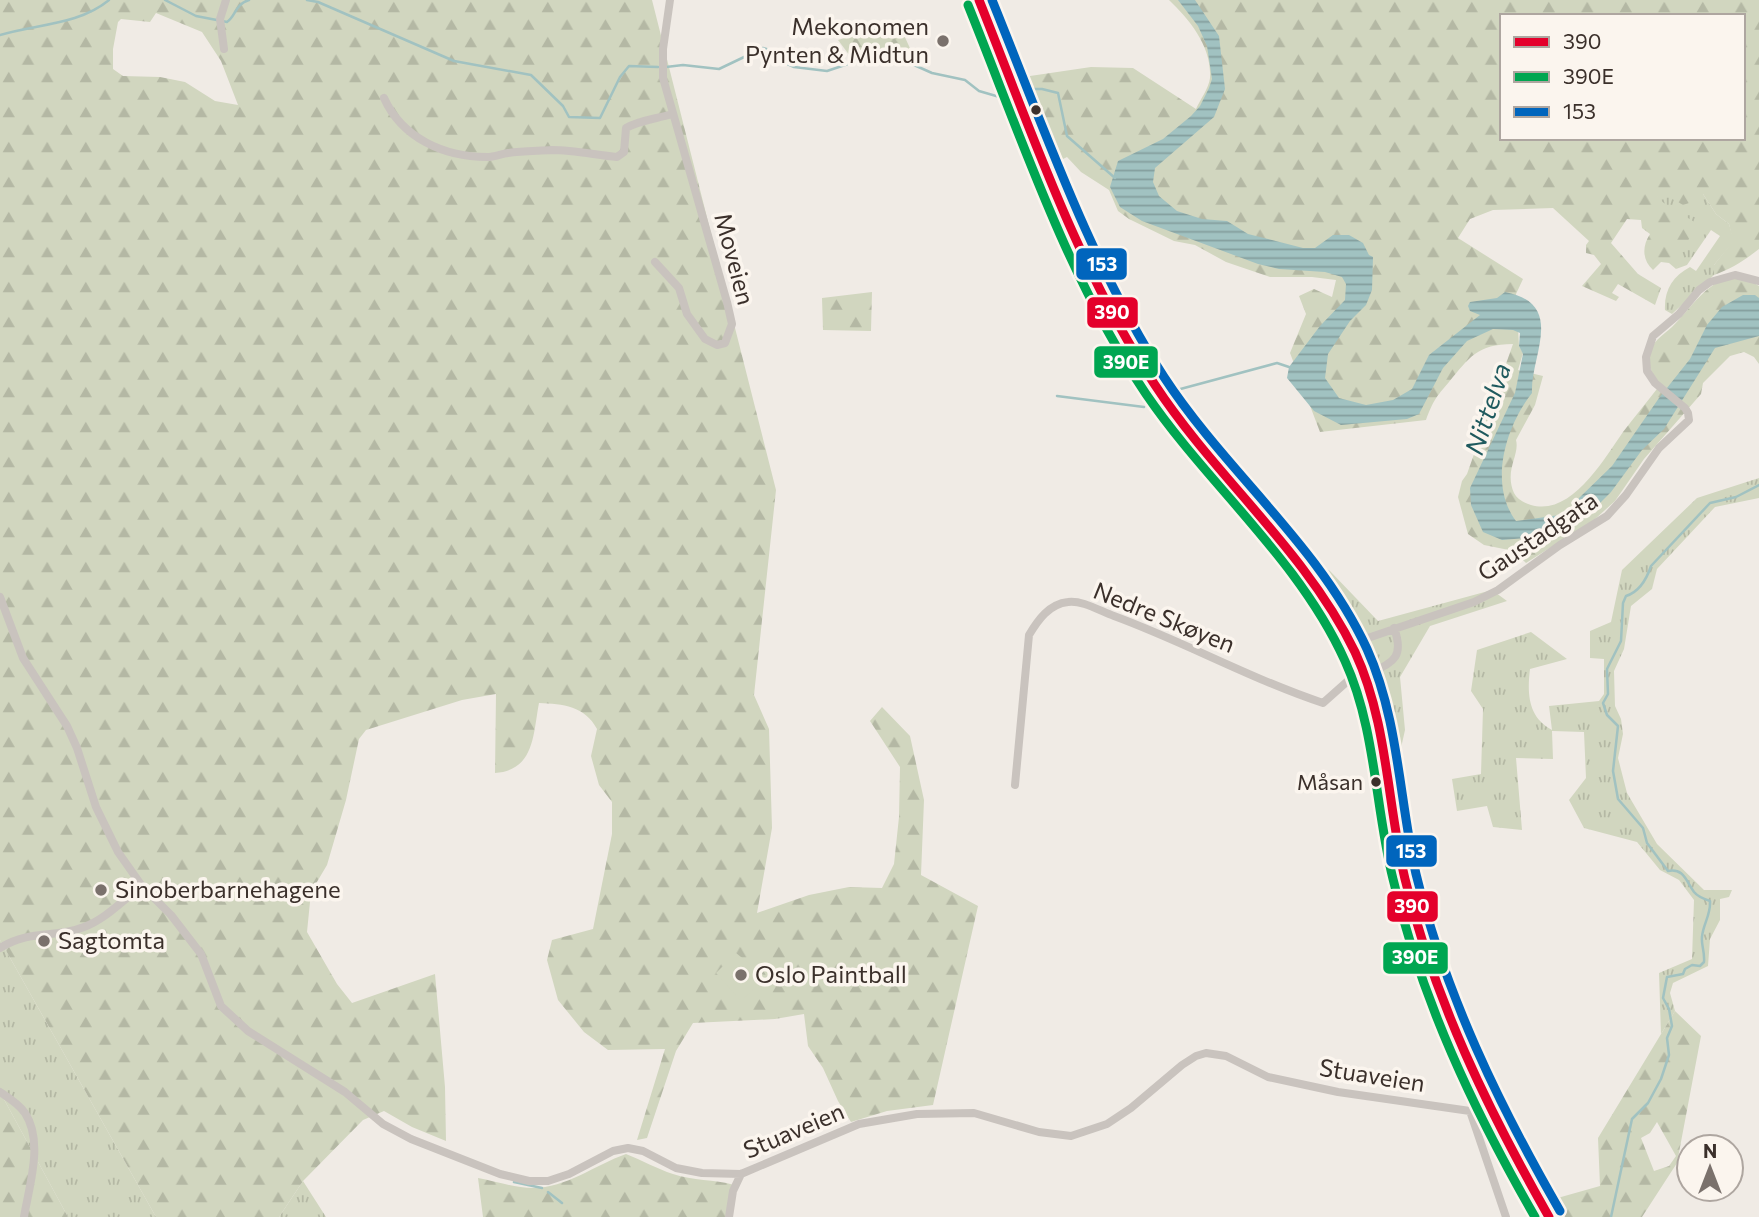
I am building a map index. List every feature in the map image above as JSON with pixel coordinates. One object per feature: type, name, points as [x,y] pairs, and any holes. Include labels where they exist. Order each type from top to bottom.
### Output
[{"type":"highway","points":[[979,0],[1080,246],[1128,340],[1186,429],[1317,588],[1350,644],[1365,678],[1375,713],[1401,860],[1429,961],[1476,1076],[1514,1154],[1549,1217]]},
{"type":"street","points":[[224,49],[220,19],[226,0]]},
{"type":"street","name":"Moveien","points":[[655,262],[679,288],[687,314],[705,339],[717,345],[725,343],[732,324],[727,302],[663,78],[663,49],[670,0]]},
{"type":"street","points":[[384,99],[390,112],[423,143],[454,153],[490,158],[507,153],[556,150],[617,157],[624,152],[626,128],[637,121],[652,121],[672,114]]},
{"type":"street","name":"Gaustadgata","points":[[1350,644],[1486,597],[1560,545],[1597,524],[1617,506],[1659,448],[1686,424],[1689,416],[1685,408],[1649,377],[1646,364],[1653,336],[1710,282],[1735,275],[1759,281]]},
{"type":"street","name":"Stuaveien","points":[[0,597],[28,666],[67,726],[77,748],[85,778],[118,852],[142,886],[171,915],[201,954],[217,1001],[232,1018],[345,1092],[383,1124],[402,1135],[500,1174],[539,1182],[569,1174],[613,1151],[628,1148],[643,1151],[676,1168],[702,1173],[741,1174],[847,1128],[895,1116],[974,1113],[1055,1135],[1071,1136],[1089,1132],[1131,1108],[1182,1065],[1206,1053],[1226,1056],[1268,1077],[1338,1092],[1470,1111],[1506,1217]]},
{"type":"street","name":"Nedre Skøyen","points":[[1015,785],[1029,635],[1037,620],[1058,603],[1072,601],[1143,627],[1323,704],[1350,679]]},
{"type":"street","points":[[1371,672],[1389,665],[1396,658],[1398,642],[1394,628]]},
{"type":"street","points":[[0,948],[25,936],[65,933],[85,927],[142,886]]},
{"type":"street","points":[[0,1092],[24,1111],[31,1122],[34,1140],[24,1217]]},
{"type":"street","points":[[729,1217],[733,1191],[741,1174]]},
{"type":"green space","points":[[0,0],[652,0],[776,490],[754,695],[769,729],[772,828],[757,913],[809,895],[849,887],[882,888],[894,864],[900,767],[870,721],[882,707],[910,736],[924,800],[921,875],[978,906],[933,1105],[887,1111],[851,1122],[823,1068],[808,1046],[804,1014],[775,1019],[693,1023],[676,1051],[647,1138],[637,1140],[665,1049],[608,1050],[584,1032],[558,1000],[547,960],[552,940],[593,929],[612,834],[612,802],[599,785],[591,756],[597,729],[586,715],[565,706],[539,703],[533,738],[525,758],[508,770],[495,773],[496,694],[462,700],[366,730],[359,739],[346,800],[327,865],[311,892],[307,932],[337,984],[352,1003],[435,974],[445,1087],[446,1141],[412,1127],[384,1111],[363,1120],[303,1181],[279,1217],[156,1217],[0,940]],"holes":[[[156,13],[202,32],[221,61],[238,105],[215,101],[185,82],[160,77],[123,76],[113,69],[113,49],[118,22],[121,19],[150,22]]]},
{"type":"green space","points":[[1169,0],[1759,0],[1759,249],[1738,264],[1714,275],[1714,265],[1733,241],[1729,224],[1716,214],[1703,194],[1693,195],[1689,203],[1683,205],[1663,193],[1656,198],[1696,223],[1697,228],[1681,250],[1681,261],[1676,269],[1669,263],[1661,262],[1653,270],[1649,266],[1644,253],[1650,234],[1642,228],[1641,220],[1627,219],[1611,243],[1638,274],[1661,288],[1655,305],[1618,284],[1612,293],[1619,297],[1616,301],[1582,286],[1601,264],[1594,255],[1586,253],[1589,241],[1553,208],[1493,210],[1470,219],[1458,238],[1523,279],[1516,294],[1519,346],[1523,353],[1518,370],[1543,376],[1535,405],[1516,440],[1511,470],[1514,493],[1526,503],[1546,506],[1560,502],[1585,483],[1660,385],[1649,364],[1650,351],[1655,343],[1699,297],[1720,281],[1744,279],[1759,286],[1759,364],[1754,357],[1744,352],[1730,356],[1703,383],[1701,394],[1644,459],[1615,501],[1594,520],[1526,563],[1514,551],[1484,545],[1468,534],[1458,497],[1513,344],[1482,350],[1469,359],[1438,396],[1426,420],[1320,432],[1290,353],[1306,314],[1299,296],[1314,289],[1332,297],[1336,280],[1270,277],[1226,262],[1195,245],[1174,241],[1118,211],[1109,190],[1081,172],[1067,157],[1057,162],[1036,105],[1027,93],[1026,86],[1030,76],[1091,67],[1133,68],[1196,109],[1209,82],[1210,67],[1203,45],[1192,25]]},
{"type":"green space","points":[[898,22],[919,68],[880,56],[856,64],[838,40]]},
{"type":"green space","points":[[1663,192],[1703,194],[1716,214],[1729,224],[1734,241],[1714,265],[1714,275],[1672,314],[1665,310],[1666,296],[1671,284],[1690,267],[1696,271],[1720,236],[1711,230],[1687,265],[1676,269],[1679,260],[1678,242],[1655,198]]},
{"type":"green space","points":[[872,292],[871,331],[823,330],[822,298]]},
{"type":"green space","points":[[1759,478],[1759,498],[1715,507],[1657,569],[1652,589],[1631,606],[1624,649],[1614,671],[1615,706],[1621,719],[1623,734],[1618,758],[1627,793],[1657,844],[1704,890],[1732,890],[1729,897],[1720,899],[1720,920],[1710,939],[1708,966],[1673,983],[1670,993],[1675,1011],[1661,1034],[1659,973],[1692,959],[1694,900],[1679,880],[1660,870],[1637,842],[1584,828],[1569,800],[1586,778],[1584,732],[1552,731],[1553,759],[1516,758],[1522,830],[1493,827],[1487,806],[1457,811],[1452,779],[1481,774],[1483,709],[1471,691],[1477,650],[1531,632],[1567,659],[1530,669],[1531,704],[1538,718],[1552,730],[1549,706],[1599,701],[1604,694],[1604,659],[1590,658],[1590,631],[1611,622],[1622,570],[1697,498]]},
{"type":"green space","points":[[1302,554],[1330,571],[1378,621],[1492,590],[1507,601],[1430,626],[1400,677],[1405,730],[1401,748],[1426,907],[1409,861],[1390,728],[1374,678],[1351,628]]},
{"type":"green space","points":[[0,940],[156,1217],[68,1217],[0,1092]]},
{"type":"green space","name":"Oslo Paintball","points":[[736,953],[766,977],[741,1001],[716,973]]},
{"type":"green space","points":[[1675,1011],[1701,1036],[1683,1133],[1675,1133],[1675,1154],[1657,1122],[1650,1133],[1641,1138],[1654,1171],[1669,1166],[1675,1157],[1675,1166],[1642,1217],[1565,1217],[1554,1199],[1600,1186],[1598,1138]]},
{"type":"green space","points":[[0,1092],[68,1217],[0,1217]]},
{"type":"green space","points":[[626,1154],[681,1176],[734,1185],[731,1217],[483,1217],[478,1178],[519,1187],[545,1187],[569,1180]]},
{"type":"green space","points":[[303,1181],[326,1217],[279,1217]]},
{"type":"water","name":"Nittelva","points":[[1178,0],[1195,0],[1219,36],[1225,89],[1214,117],[1155,168],[1153,182],[1159,196],[1177,211],[1202,219],[1227,221],[1248,234],[1303,248],[1315,248],[1333,235],[1349,235],[1363,243],[1373,257],[1372,290],[1366,305],[1350,321],[1328,354],[1325,378],[1339,398],[1366,405],[1393,400],[1412,389],[1429,355],[1480,315],[1470,311],[1470,302],[1497,298],[1505,292],[1524,298],[1535,308],[1540,319],[1541,333],[1532,393],[1508,438],[1502,473],[1503,490],[1516,521],[1560,515],[1577,507],[1578,499],[1612,466],[1690,359],[1707,325],[1722,307],[1743,295],[1755,295],[1759,298],[1759,336],[1715,348],[1664,429],[1642,450],[1611,492],[1586,517],[1553,536],[1502,540],[1483,532],[1471,505],[1470,488],[1515,393],[1523,354],[1519,346],[1520,333],[1493,329],[1467,341],[1443,368],[1419,414],[1407,419],[1341,425],[1314,411],[1287,378],[1289,367],[1320,326],[1345,300],[1346,284],[1342,277],[1325,272],[1279,269],[1258,264],[1142,221],[1120,207],[1110,187],[1118,161],[1163,139],[1191,116],[1200,106],[1212,79],[1207,46],[1198,26]]},
{"type":"waterway","points":[[0,35],[71,19],[109,0]]},
{"type":"waterway","points":[[165,0],[196,16],[227,22],[238,7],[249,0]]},
{"type":"waterway","points":[[307,0],[318,2],[454,61],[531,75],[563,106],[569,117],[600,118],[620,77],[629,66],[658,67]]},
{"type":"waterway","points":[[666,67],[683,65],[719,69],[763,48],[776,52],[783,62],[794,67],[827,71],[866,58],[896,57],[932,73],[965,80],[979,91],[1003,98]]},
{"type":"waterway","points":[[1026,89],[1058,93],[1067,136],[1115,178]]},
{"type":"waterway","points":[[1173,391],[1277,363],[1289,367]]},
{"type":"waterway","points":[[1057,396],[1144,407]]},
{"type":"waterway","points":[[1611,1217],[1632,1119],[1648,1103],[1661,1079],[1669,1055],[1667,1038],[1672,1026],[1669,1009],[1663,998],[1667,977],[1683,974],[1685,969],[1692,965],[1700,966],[1704,962],[1702,937],[1710,901],[1696,894],[1681,873],[1668,871],[1647,843],[1643,828],[1618,799],[1613,771],[1618,726],[1607,715],[1603,703],[1608,694],[1607,669],[1621,641],[1623,603],[1626,596],[1639,588],[1651,566],[1710,503],[1736,497],[1759,485]]},
{"type":"waterway","points":[[514,1182],[542,1188]]},
{"type":"waterway","points":[[548,1192],[562,1203]]},
{"type":"transit line","name":"390","points":[[979,0],[1057,197],[1127,340],[1179,419],[1312,581],[1355,652],[1366,679],[1381,735],[1405,879],[1431,967],[1484,1095],[1549,1217]]},
{"type":"transit line","name":"153","points":[[992,0],[1069,193],[1137,332],[1189,412],[1324,576],[1367,649],[1386,704],[1416,874],[1442,962],[1495,1089],[1560,1211]]},
{"type":"transit line","name":"390E","points":[[968,5],[1068,253],[1118,348],[1170,427],[1252,523],[1303,589],[1326,624],[1345,661],[1363,714],[1387,852],[1418,968],[1471,1095],[1535,1217]]},
{"type":"place","name":"Mekonomen Pynten & Midtun","points":[[943,41]]},
{"type":"place","name":"Måsan","points":[[1376,782]]},
{"type":"place","name":"Sinoberbarnehagene","points":[[101,890]]},
{"type":"place","name":"Sagtomta","points":[[44,941]]},
{"type":"place","name":"Oslo Paintball","points":[[741,975]]}]
